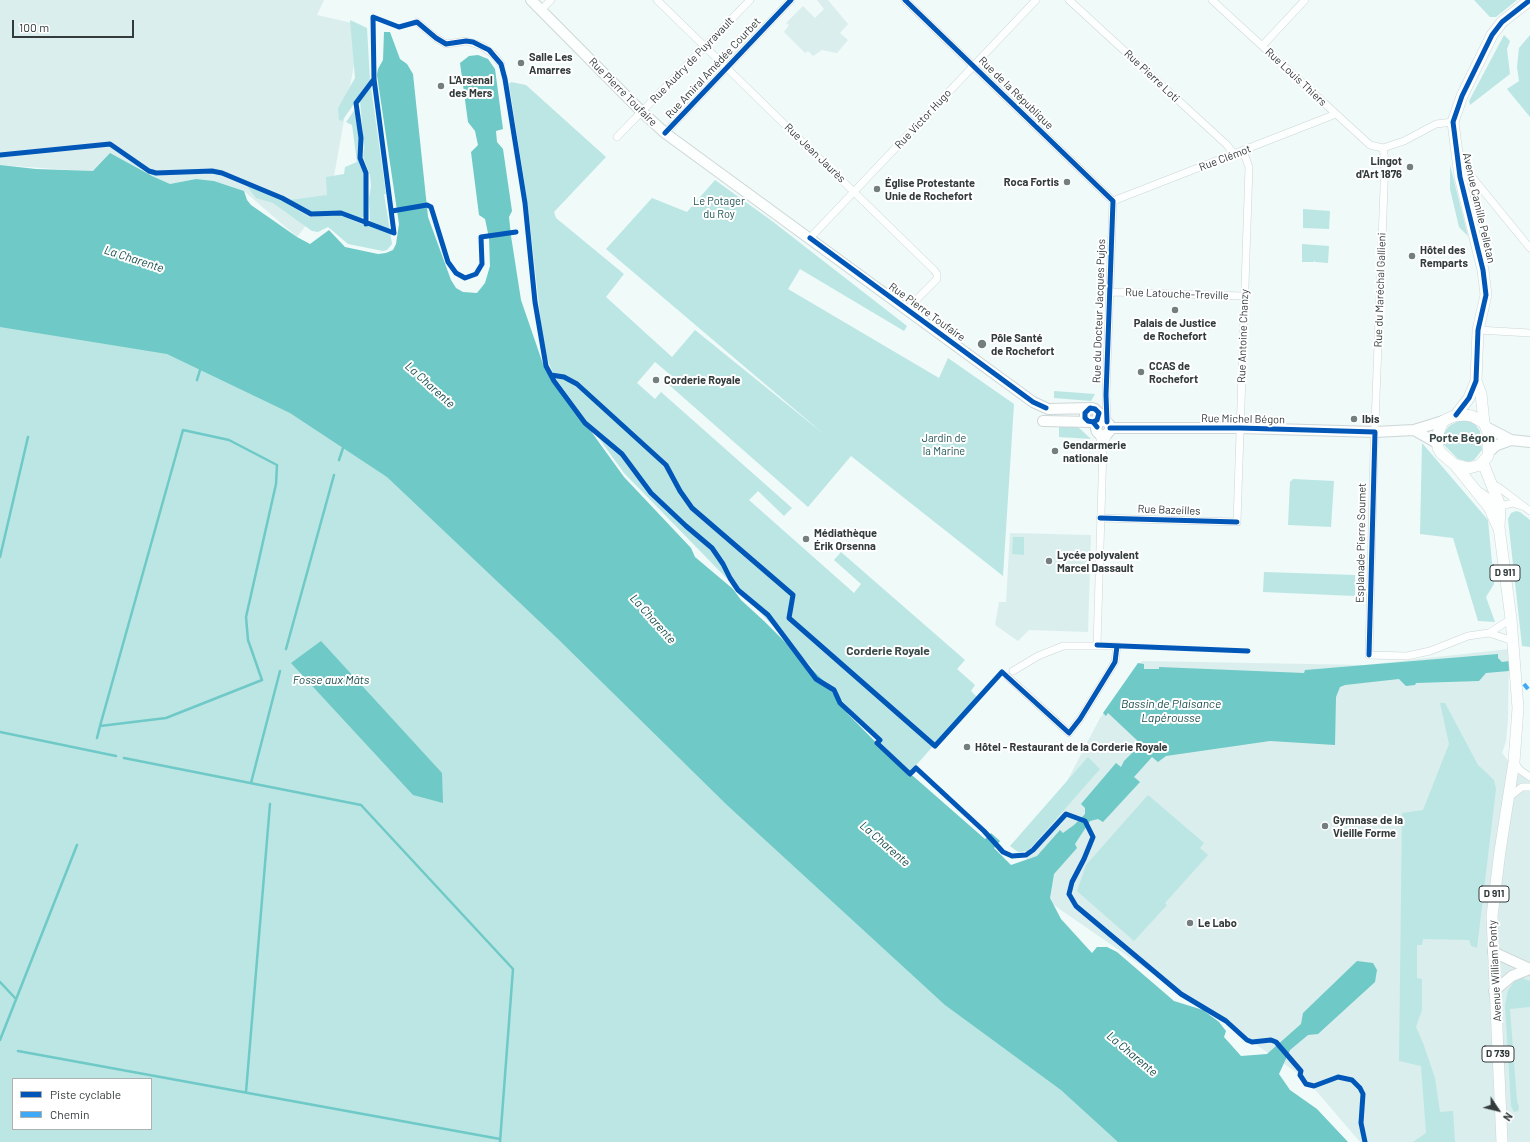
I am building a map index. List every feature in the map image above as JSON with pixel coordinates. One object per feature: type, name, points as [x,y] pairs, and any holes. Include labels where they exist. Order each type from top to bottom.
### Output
[{"type":"main road","name":"Rue Pierre Toufaire","points":[[531,0],[642,112],[665,133],[1033,402],[1047,408]]},
{"type":"main road","name":"Avenue Camille Pelletan","points":[[1456,416],[1469,398],[1476,381],[1478,330],[1486,295],[1481,263],[1460,177],[1453,122],[1462,96],[1492,35],[1502,22],[1530,0]]},
{"type":"main road","name":"Avenue Camille Pelletan","points":[[1476,381],[1481,394],[1485,425]]},
{"type":"main road","points":[[1033,402],[1041,418]]},
{"type":"main road","points":[[1041,418],[1040,410],[1047,408],[1095,409],[1101,426]]},
{"type":"main road","points":[[1511,440],[1472,416],[1456,416],[1444,421],[1437,436],[1437,443],[1441,454],[1455,465],[1473,468],[1483,463],[1490,451],[1497,444],[1511,440],[1530,442]]},
{"type":"main road","name":"Rue Michel Bégon","points":[[1041,418],[1101,426],[1375,432],[1414,430],[1444,421]]},
{"type":"main road","points":[[1485,425],[1490,443],[1490,451]]},
{"type":"main road","points":[[1414,430],[1437,443]]},
{"type":"main road","name":"D 911","points":[[1483,463],[1500,506],[1498,528],[1511,619],[1513,644]]},
{"type":"main road","name":"D 911","points":[[1455,465],[1489,507],[1498,528]]},
{"type":"main road","name":"Avenue William Ponty","points":[[1502,1142],[1494,991],[1492,916],[1510,783],[1516,766],[1516,681],[1513,644]]},
{"type":"main road","points":[[1493,952],[1530,969]]},
{"type":"main road","points":[[1494,991],[1512,976],[1530,969]]},
{"type":"street","points":[[541,10],[551,0]]},
{"type":"street","name":"Rue Jean Jaurès","points":[[658,0],[937,274],[937,278],[907,309]]},
{"type":"street","name":"Rue Audry de Puyravault","points":[[617,137],[750,0]]},
{"type":"street","name":"Rue Amiral Amédée Courbet","points":[[665,133],[791,0]]},
{"type":"street","name":"Rue de la République","points":[[905,0],[1113,201]]},
{"type":"street","name":"Rue Victor Hugo","points":[[810,238],[1036,0]]},
{"type":"street","name":"Rue Pierre Loti","points":[[1069,0],[1227,145],[1234,154]]},
{"type":"street","name":"Rue Louis Thiers","points":[[1212,0],[1370,145],[1383,148]]},
{"type":"street","points":[[1262,46],[1305,0]]},
{"type":"street","points":[[417,22],[436,38],[446,44],[466,41],[482,46],[494,55],[501,64]]},
{"type":"street","name":"Rue Clémot","points":[[1113,201],[1336,114]]},
{"type":"street","points":[[1383,148],[1404,141],[1436,124],[1453,122]]},
{"type":"street","name":"Rue du Maréchal Gallieni","points":[[1375,432],[1385,161],[1383,148]]},
{"type":"street","name":"Rue Antoine Chanzy","points":[[1237,522],[1249,167],[1243,151]]},
{"type":"street","points":[[1460,177],[1472,177],[1530,248]]},
{"type":"street","name":"Rue du Docteur Jacques Pujos","points":[[1097,645],[1100,518],[1104,448],[1101,426],[1106,395],[1111,292],[1113,201]]},
{"type":"street","name":"Rue Latouche-Treville","points":[[1111,292],[1244,296]]},
{"type":"street","points":[[1478,330],[1530,334]]},
{"type":"street","name":"Rue du Docteur Jacques Pujos","points":[[1095,409],[1106,395]]},
{"type":"street","name":"Rue du Docteur Jacques Pujos","points":[[1101,426],[1104,448]]},
{"type":"street","name":"Esplanade Pierre Soumet","points":[[1375,432],[1369,655],[1407,656],[1430,651],[1468,636],[1489,633]]},
{"type":"street","name":"D 911","points":[[1466,480],[1500,506]]},
{"type":"street","points":[[1493,486],[1497,486],[1527,509]]},
{"type":"street","points":[[1500,506],[1513,503],[1527,509]]},
{"type":"street","name":"Rue Bazeilles","points":[[1100,518],[1237,522]]},
{"type":"street","points":[[1489,633],[1511,619]]},
{"type":"street","points":[[1489,633],[1513,644]]},
{"type":"street","points":[[1008,677],[1069,733],[1080,719],[1115,662],[1117,646],[1063,646],[1038,656],[1013,671]]},
{"type":"street","points":[[1516,766],[1530,777]]},
{"type":"street","points":[[1510,783],[1526,787]]},
{"type":"street","points":[[1509,797],[1526,787]]},
{"type":"shaded area","points":[[0,0],[324,0],[317,15],[361,25],[331,193],[297,237],[244,191],[214,181],[196,179],[170,184],[152,176],[0,165]]},
{"type":"shaded area","points":[[817,0],[828,0],[848,24],[840,33],[848,40],[837,53],[822,50],[813,56],[808,51],[805,53],[784,32],[789,25],[786,23],[803,6],[815,18],[824,9]]},
{"type":"shaded area","name":"Lycée polyvalent Marcel Dassault","points":[[1010,533],[1091,535],[1088,632],[1029,630],[1018,641],[995,625],[999,602],[1006,602]]},
{"type":"shaded area","points":[[1509,649],[1508,720],[1506,741],[1502,753],[1519,774],[1530,780],[1530,1142],[1360,1142],[1306,1079],[1016,879],[1100,718],[1142,661],[1364,665]]},
{"type":"green space","points":[[1474,0],[1517,0],[1496,17],[1490,17]]},
{"type":"green space","points":[[350,20],[367,28],[370,81],[342,121],[339,120],[338,108],[355,78]]},
{"type":"green space","points":[[1504,35],[1510,41],[1507,49],[1510,74],[1470,105],[1469,101]]},
{"type":"green space","points":[[1530,35],[1530,117],[1507,89],[1519,81],[1517,67],[1519,48]]},
{"type":"green space","points":[[511,82],[526,85],[606,157],[554,212],[556,218],[624,274],[606,297],[672,357],[695,330],[825,435],[606,249],[652,198],[687,212],[715,180],[772,221],[907,326],[904,331],[800,269],[788,289],[939,378],[948,358],[1014,404],[1003,576],[851,456],[808,507],[668,384],[673,377],[655,362],[637,383],[655,399],[661,392],[792,508],[784,516],[758,491],[749,500],[854,593],[861,584],[834,560],[841,552],[965,660],[957,669],[975,685],[971,691],[977,697],[910,772],[878,740],[781,634],[624,473],[554,376],[544,350],[527,199],[509,84]]},
{"type":"green space","points":[[371,87],[386,194],[384,194],[392,244],[387,250],[383,251],[348,244],[328,227],[318,232],[312,231],[273,203],[256,198],[247,186],[276,197],[309,217],[337,214],[367,226],[370,220],[369,198],[371,186],[370,175],[363,157],[364,147],[360,101]]},
{"type":"green space","points":[[356,108],[360,149],[358,160],[365,174],[364,216],[360,219],[341,211],[311,212],[290,200],[327,195],[326,177],[344,174],[345,167],[357,162],[352,125],[346,122]]},
{"type":"green space","points":[[1450,165],[1468,236],[1459,227],[1450,189]]},
{"type":"green space","points":[[1303,209],[1330,211],[1329,229],[1303,228]]},
{"type":"green space","points":[[1302,244],[1329,246],[1328,263],[1315,262],[1314,260],[1314,262],[1302,262]]},
{"type":"green space","points":[[0,313],[182,328],[374,431],[1147,1142],[0,1142]]},
{"type":"green space","points":[[1054,391],[1095,394],[1091,401],[1054,398]]},
{"type":"green space","points":[[1462,419],[1474,423],[1480,431],[1482,450],[1474,460],[1468,462],[1458,459],[1442,443],[1444,433],[1449,426]]},
{"type":"green space","points":[[1059,427],[1078,427],[1091,439],[1059,437]]},
{"type":"green space","points":[[1422,443],[1488,520],[1494,584],[1486,597],[1495,622],[1478,621],[1453,538],[1420,534]]},
{"type":"green space","points":[[1293,479],[1334,481],[1331,527],[1288,525],[1290,482]]},
{"type":"green space","points":[[1516,511],[1520,512],[1530,520],[1530,647],[1522,646],[1508,519],[1511,513]]},
{"type":"green space","points":[[1013,537],[1024,537],[1024,555],[1012,554]]},
{"type":"green space","points":[[1264,572],[1355,575],[1355,596],[1263,592]]},
{"type":"green space","points":[[1440,703],[1445,703],[1478,765],[1494,780],[1496,789],[1477,948],[1471,946],[1469,940],[1423,939],[1422,945],[1417,945],[1417,978],[1422,979],[1422,1010],[1416,1027],[1435,1078],[1440,1112],[1453,1111],[1455,1142],[1413,1142],[1426,1133],[1421,1066],[1399,1061],[1402,813],[1423,810],[1449,744]]},
{"type":"green space","points":[[1088,757],[1100,769],[1028,851],[1018,852],[1010,846]]},
{"type":"green space","points":[[1148,795],[1204,843],[1200,848],[1208,855],[1165,903],[1167,905],[1134,941],[1077,891],[1086,865]]},
{"type":"green space","points":[[1522,978],[1530,981],[1530,1007],[1510,1009],[1517,1101],[1519,1107],[1518,1111],[1514,1112],[1511,1106],[1505,1005],[1508,990],[1515,981]]},
{"type":"water","points":[[384,32],[390,32],[400,59],[407,64],[413,74],[428,217],[451,280],[456,288],[463,292],[477,293],[485,283],[490,266],[489,238],[485,219],[479,215],[471,152],[478,145],[475,131],[468,122],[460,63],[469,56],[478,55],[488,59],[495,69],[503,129],[496,131],[497,142],[503,149],[512,211],[509,217],[511,236],[521,300],[544,367],[552,382],[564,394],[624,477],[691,548],[695,557],[733,589],[741,600],[823,680],[848,714],[908,775],[913,776],[985,839],[991,833],[1000,841],[994,848],[1011,865],[1037,856],[1060,830],[1063,833],[1074,825],[1085,814],[1085,808],[1081,804],[1116,763],[1121,767],[1124,761],[1141,744],[1108,713],[1106,716],[1103,713],[1138,663],[1144,664],[1144,669],[1159,669],[1159,667],[1304,673],[1305,670],[1498,654],[1498,658],[1502,662],[1509,661],[1509,671],[1486,673],[1479,681],[1416,683],[1415,685],[1406,686],[1399,679],[1345,685],[1340,687],[1336,697],[1335,745],[1270,741],[1166,756],[1158,762],[1152,757],[1134,777],[1140,782],[1103,822],[1098,819],[1090,821],[1075,844],[1077,848],[1054,874],[1050,898],[1061,919],[1092,953],[1097,947],[1107,947],[1117,952],[1174,1001],[1203,1010],[1219,1022],[1226,1031],[1224,1037],[1241,1056],[1267,1054],[1301,1024],[1303,1013],[1357,961],[1373,963],[1377,970],[1375,982],[1318,1034],[1308,1035],[1290,1050],[1279,1074],[1290,1090],[1317,1109],[1348,1142],[1118,1142],[1061,1090],[945,1005],[727,805],[557,638],[387,477],[290,413],[167,354],[0,327],[0,165],[36,169],[93,171],[110,153],[170,184],[196,179],[214,181],[244,191],[247,200],[251,205],[297,237],[310,244],[329,230],[345,247],[378,254],[393,250],[396,244],[399,224],[377,75],[378,69],[383,60]]},
{"type":"water","name":"Fosse aux Mâts","points":[[321,641],[442,773],[443,803],[413,795],[291,663]]},
{"type":"waterway","points":[[197,380],[200,370]]},
{"type":"waterway","points":[[97,738],[100,726],[183,430],[229,440],[277,465],[276,484],[246,617],[248,640],[262,680],[166,718],[100,726]]},
{"type":"waterway","points":[[0,557],[28,437]]},
{"type":"waterway","points":[[339,460],[343,448]]},
{"type":"waterway","points":[[286,649],[334,475]]},
{"type":"waterway","points":[[251,783],[280,671]]},
{"type":"waterway","points":[[0,732],[116,756]]},
{"type":"waterway","points":[[124,758],[361,805],[513,969],[500,1142]]},
{"type":"waterway","points":[[246,1092],[270,804]]},
{"type":"waterway","points":[[0,1040],[77,845]]},
{"type":"waterway","points":[[0,982],[16,999]]},
{"type":"waterway","points":[[18,1051],[500,1139]]},
{"type":"marked path","points":[[1524,684],[1528,689]]},
{"type":"cycle path","points":[[665,133],[791,0]]},
{"type":"cycle path","points":[[905,0],[1113,201],[1106,395],[1107,422]]},
{"type":"cycle path","points":[[1456,415],[1469,398],[1476,381],[1478,330],[1486,295],[1483,270],[1460,177],[1453,122],[1462,96],[1492,35],[1502,22],[1530,0]]},
{"type":"cycle path","points":[[0,155],[110,144],[149,171],[156,173],[212,171],[222,173],[282,198],[311,214],[341,213],[394,233],[374,79],[373,17],[399,27],[417,22],[436,38],[446,44],[466,41],[473,42],[489,50],[501,64],[505,79],[525,203],[535,302],[546,366],[554,381],[585,423],[622,454],[651,493],[712,548],[738,590],[768,615],[816,679],[834,690],[840,703],[880,740],[877,743],[910,774],[916,768],[984,831],[1003,852],[1012,856],[1026,855],[1033,850],[1066,814],[1085,821],[1093,837],[1072,882],[1069,894],[1076,906],[1181,994],[1226,1021],[1247,1040],[1252,1042],[1271,1040],[1276,1042],[1301,1071],[1300,1075],[1306,1084],[1314,1086],[1338,1077],[1352,1080],[1360,1088],[1363,1094],[1361,1123],[1365,1142]]},
{"type":"cycle path","points":[[366,224],[366,173],[360,158],[361,138],[356,103],[374,79]]},
{"type":"cycle path","points":[[392,211],[427,205],[431,207],[448,262],[456,273],[465,278],[476,274],[482,264],[481,237],[516,232]]},
{"type":"cycle path","points":[[810,238],[1033,402],[1046,408]]},
{"type":"cycle path","points":[[551,375],[564,377],[577,384],[666,465],[680,491],[692,508],[793,595],[789,618],[935,746],[1002,672],[1069,733],[1080,719],[1115,662],[1117,646]]},
{"type":"cycle path","points":[[1093,422],[1097,420],[1099,413],[1095,409],[1090,408],[1085,413],[1085,418],[1088,421],[1093,422],[1097,427]]},
{"type":"cycle path","points":[[1110,428],[1240,428],[1375,432],[1369,655]]},
{"type":"cycle path","points":[[1100,518],[1237,522]]},
{"type":"cycle path","points":[[1097,645],[1248,651]]},
{"type":"place","name":"Salle Les Amarres","points":[[521,63]]},
{"type":"place","name":"L'Arsenal des Mers","points":[[441,86]]},
{"type":"place","name":"Lingot d'Art 1876","points":[[1410,167]]},
{"type":"place","name":"Roca Fortis","points":[[1067,182]]},
{"type":"place","name":"Église Protestante Unie de Rochefort","points":[[877,189]]},
{"type":"place","name":"Hôtel des Remparts","points":[[1412,256]]},
{"type":"place","name":"Palais de Justice de Rochefort","points":[[1175,310]]},
{"type":"place","name":"Pôle Santé de Rochefort","points":[[982,344]]},
{"type":"place","name":"CCAS de Rochefort","points":[[1141,372]]},
{"type":"place","name":"Corderie Royale","points":[[656,380]]},
{"type":"place","name":"Ibis","points":[[1354,419]]},
{"type":"place","name":"Gendarmerie nationale","points":[[1055,451]]},
{"type":"place","name":"Médiathèque Érik Orsenna","points":[[806,539]]},
{"type":"place","name":"Lycée polyvalent Marcel Dassault","points":[[1049,561]]},
{"type":"place","name":"Hôtel - Restaurant de la Corderie Royale","points":[[967,747]]},
{"type":"place","name":"Gymnase de la Vieille Forme","points":[[1325,826]]},
{"type":"place","name":"Le Labo","points":[[1190,923]]},
{"type":"district","name":"Porte Bégon","points":[[1462,438]]},
{"type":"district","name":"Corderie Royale","points":[[888,651]]},
{"type":"park label","name":"Le Potager du Roy","points":[[719,207]]},
{"type":"park label","name":"Jardin de la Marine","points":[[944,444]]},
{"type":"water label","name":"La Charente","points":[[134,259]]},
{"type":"water label","name":"La Charente","points":[[430,385]]},
{"type":"water label","name":"La Charente","points":[[653,619]]},
{"type":"water label","name":"Bassin de Plaisance Lapérousse","points":[[1171,711]]},
{"type":"water label","name":"La Charente","points":[[885,844]]},
{"type":"water label","name":"La Charente","points":[[1132,1054]]}]
